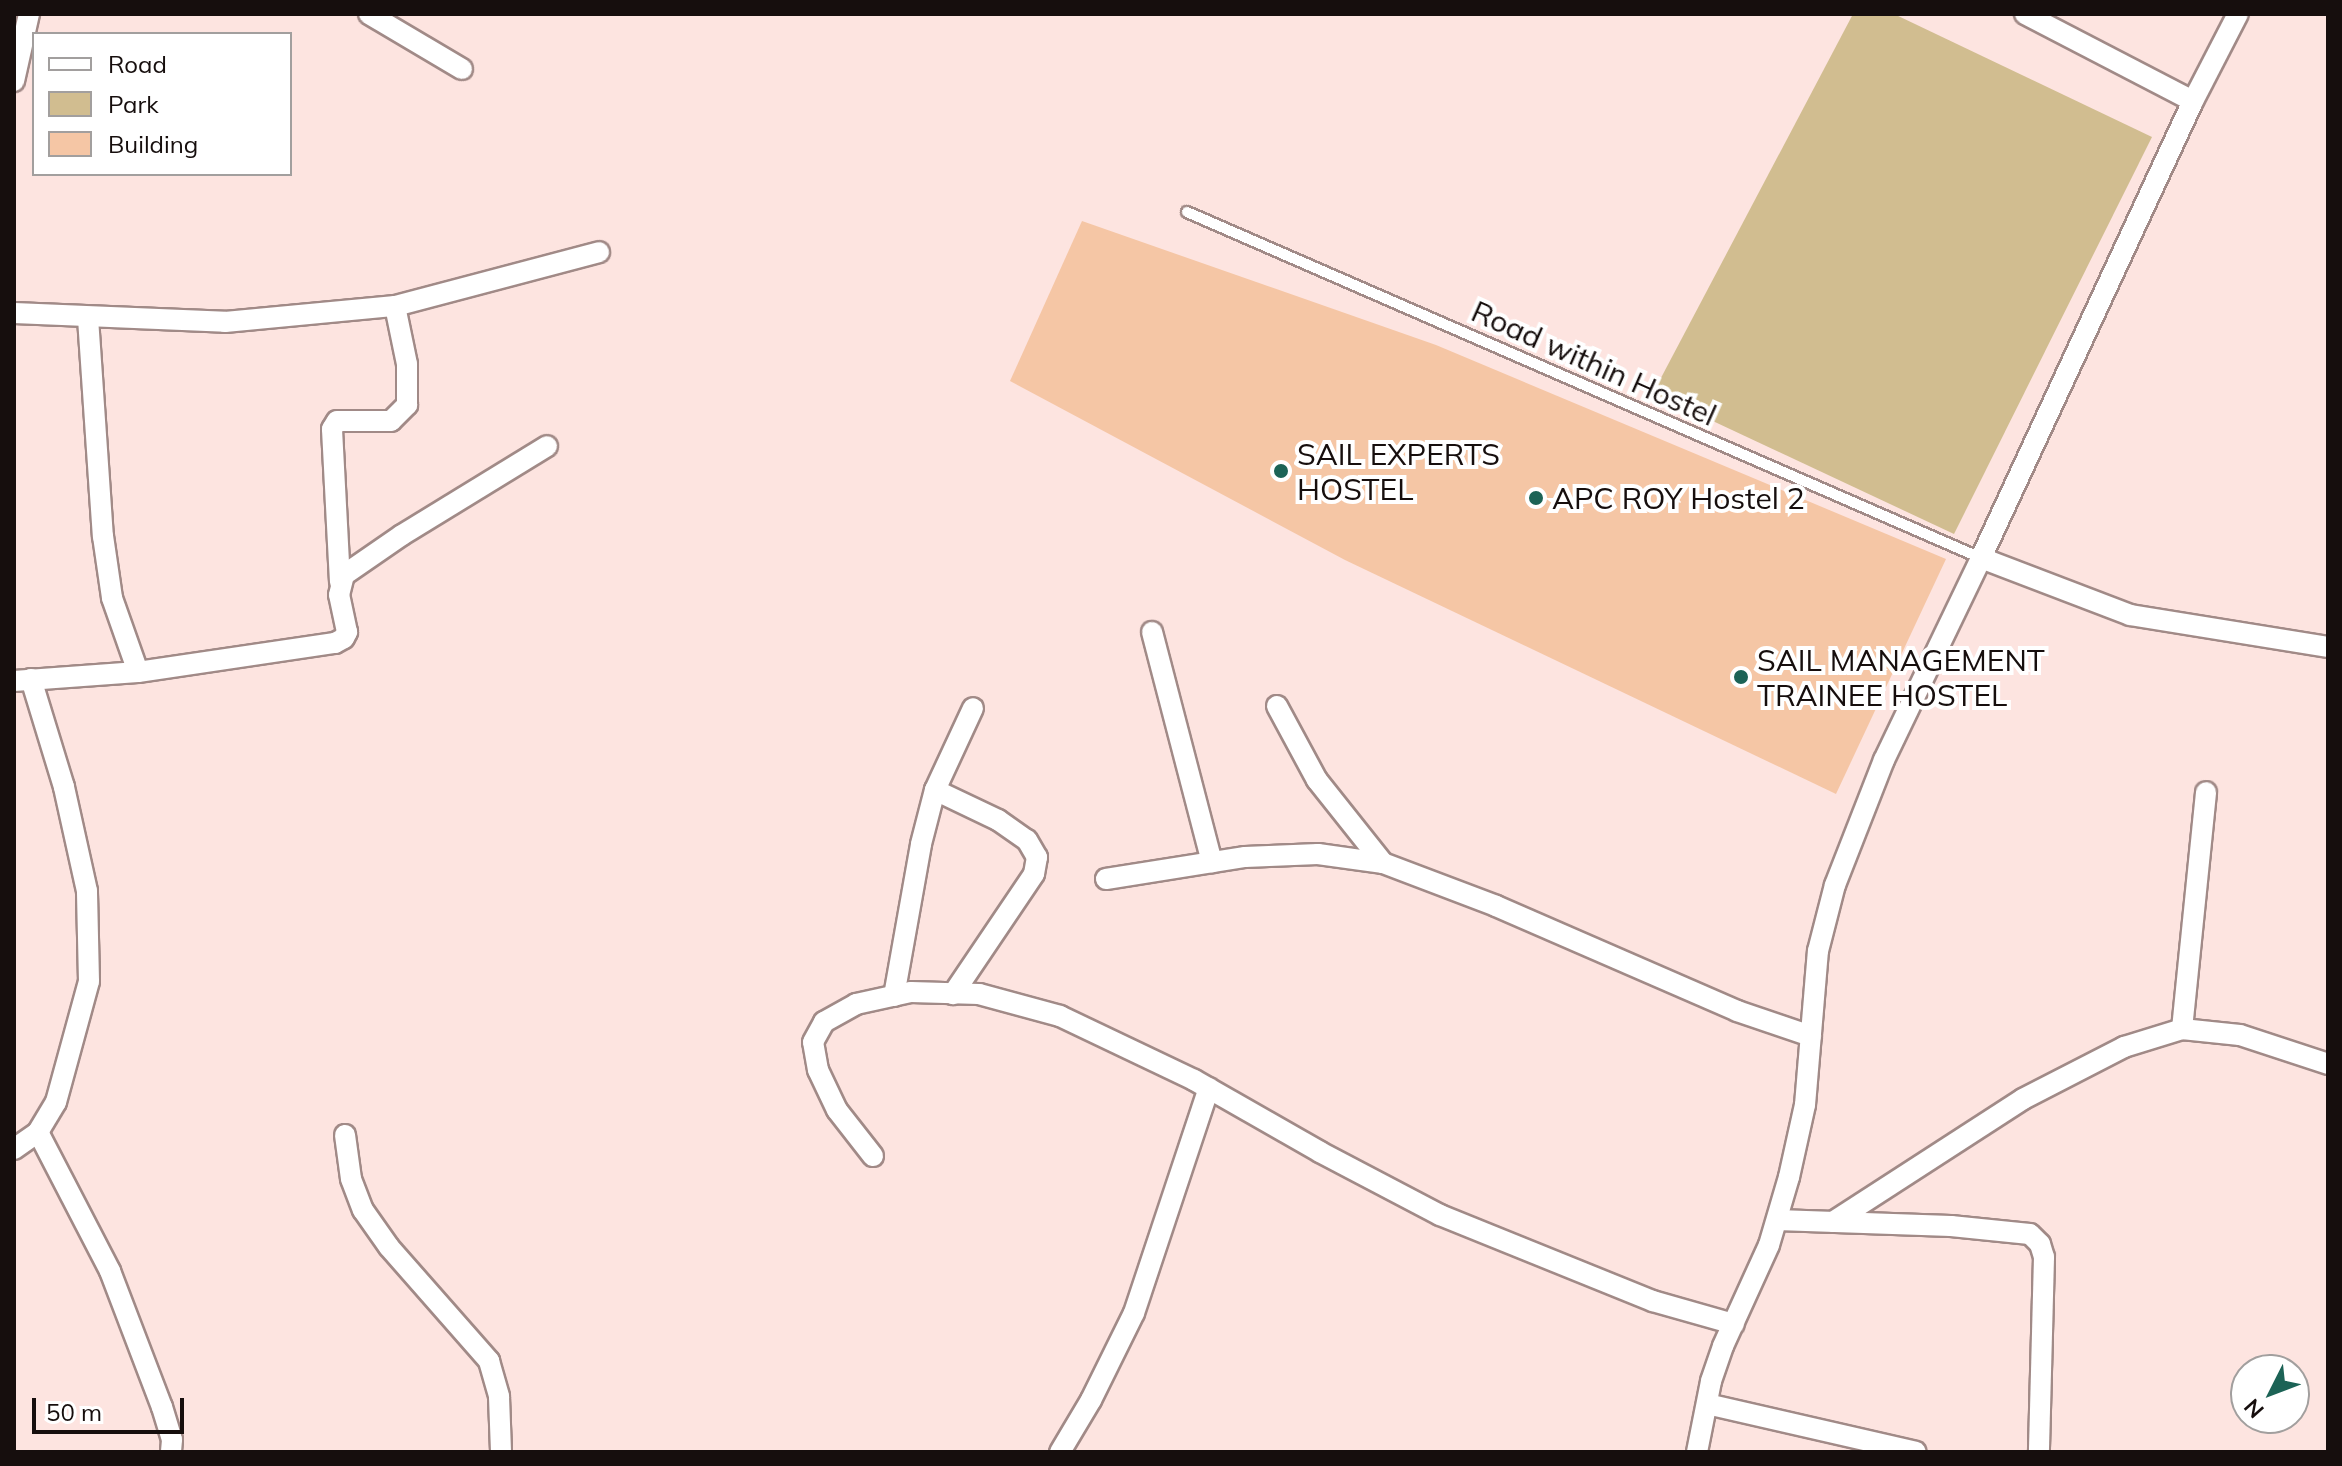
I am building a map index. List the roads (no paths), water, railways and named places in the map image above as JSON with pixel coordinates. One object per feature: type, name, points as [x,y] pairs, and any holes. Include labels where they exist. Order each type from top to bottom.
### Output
[{"type":"street","points":[[14,81],[29,14]]},
{"type":"street","points":[[2025,14],[2193,101]]},
{"type":"street","points":[[1697,1452],[1723,1346],[1777,1220],[1805,1105],[1818,951],[1835,885],[1884,760],[2193,101],[2238,14]]},
{"type":"street","points":[[378,16],[462,69]]},
{"type":"street","points":[[14,313],[225,322],[395,306],[599,252]]},
{"type":"street","points":[[14,1149],[38,1132],[56,1102],[89,981],[87,891],[64,787],[22,680],[138,672],[335,643],[344,638],[347,632],[340,582],[332,429],[337,421],[391,421],[407,405],[407,364],[395,306]]},
{"type":"street","points":[[88,318],[103,536],[112,598],[138,672]]},
{"type":"street","points":[[340,582],[344,575],[402,535],[547,446]]},
{"type":"street","points":[[1981,558],[2130,615],[2328,647]]},
{"type":"street","points":[[1152,632],[1212,862]]},
{"type":"street","points":[[1277,706],[1317,780],[1383,863]]},
{"type":"street","points":[[894,996],[921,844],[935,790],[973,708]]},
{"type":"street","points":[[935,790],[998,820],[1027,840],[1037,857],[1034,874],[953,994]]},
{"type":"street","points":[[2182,1029],[2206,792]]},
{"type":"street","points":[[1106,879],[1212,862],[1318,854],[1383,863],[1496,906],[1724,1006],[1811,1036]]},
{"type":"street","points":[[873,1156],[837,1110],[818,1070],[813,1042],[824,1022],[856,1004],[911,992],[979,994],[1060,1016],[1209,1088],[1320,1152],[1440,1215],[1653,1301],[1734,1324]]},
{"type":"street","points":[[1833,1222],[2023,1099],[2124,1047],[2182,1029],[2240,1035],[2328,1064]]},
{"type":"street","points":[[1060,1452],[1091,1400],[1134,1313],[1209,1088]]},
{"type":"street","points":[[38,1132],[110,1271],[162,1407],[172,1440],[171,1452]]},
{"type":"street","points":[[345,1135],[351,1179],[363,1210],[389,1247],[489,1361],[499,1397],[501,1452]]},
{"type":"street","points":[[1777,1220],[2030,1234],[2040,1244],[2044,1257],[2039,1452]]},
{"type":"street","points":[[1707,1404],[1916,1452]]},
{"type":"lane","name":"Road within Hostel","points":[[1187,212],[1981,558]]},
{"type":"place","name":"SAIL EXPERTS HOSTEL","points":[[1281,471]]},
{"type":"place","name":"APC ROY Hostel 2","points":[[1536,498]]},
{"type":"place","name":"SAIL MANAGEMENT TRAINEE HOSTEL","points":[[1741,677]]}]
